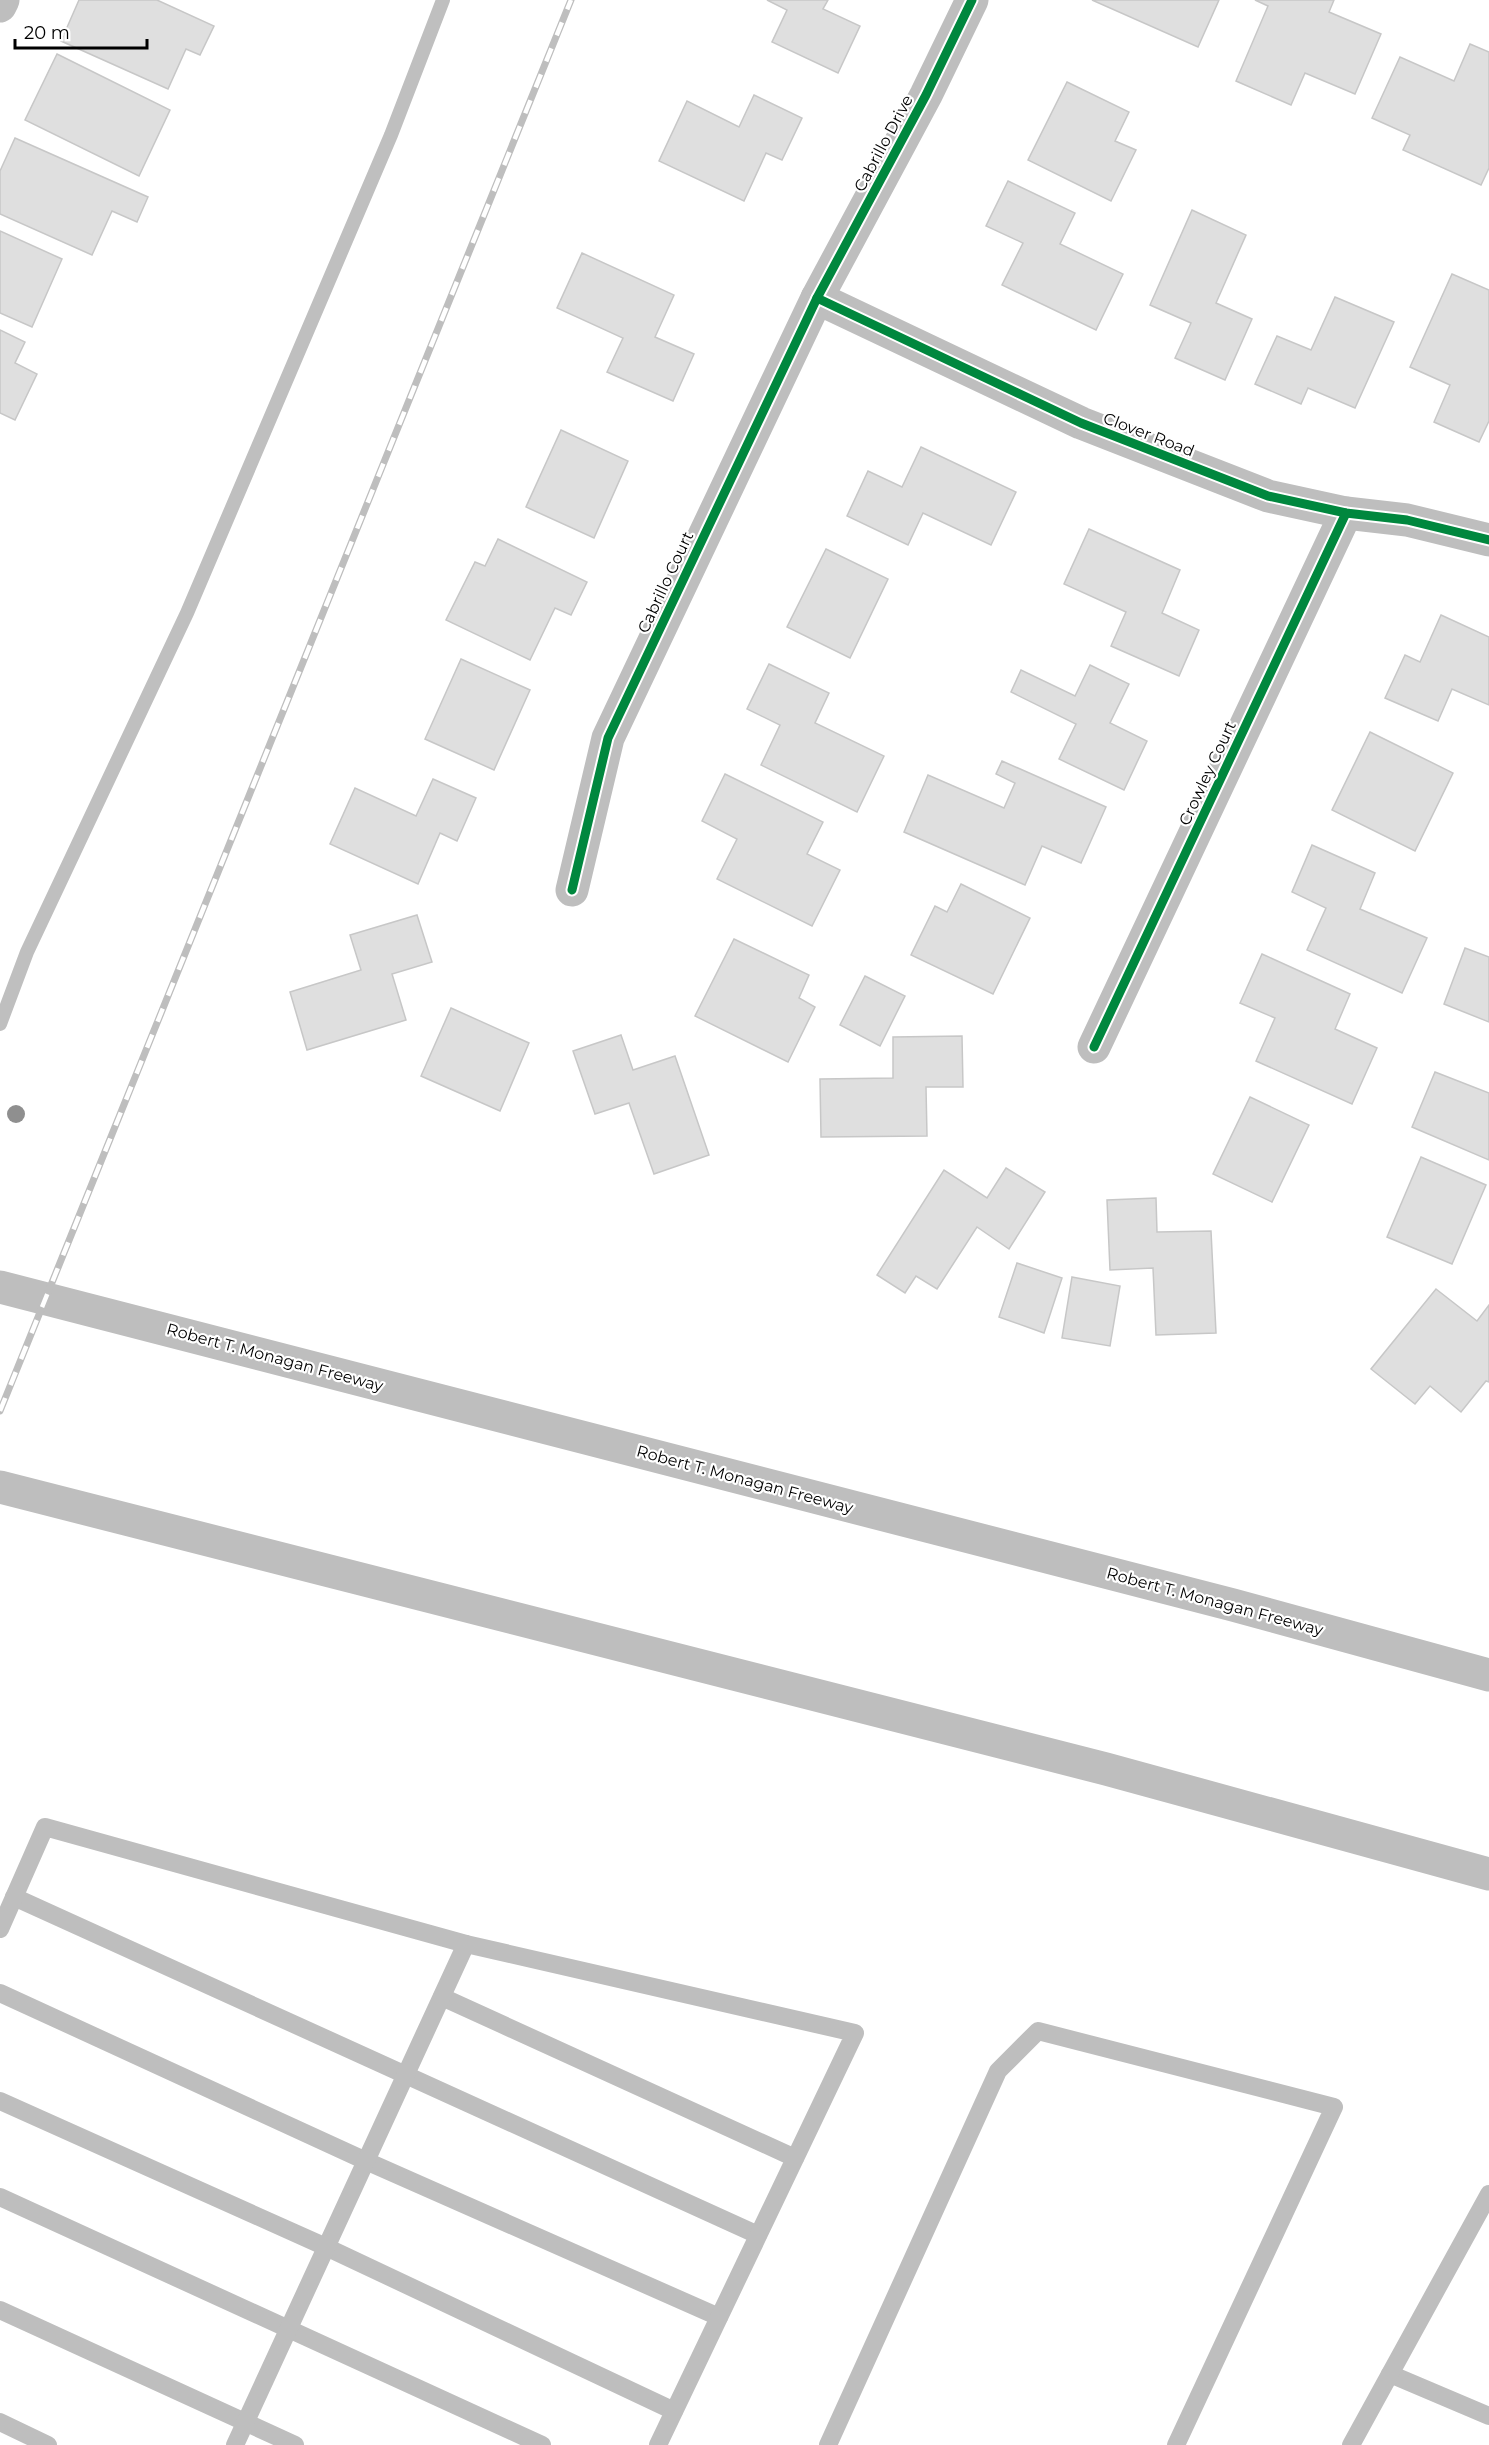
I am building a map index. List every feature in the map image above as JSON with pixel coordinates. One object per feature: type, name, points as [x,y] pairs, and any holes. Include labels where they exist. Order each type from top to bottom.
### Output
[{"type":"main road","points":[[0,6],[3,0]]},
{"type":"main road","name":"Cabrillo Drive","points":[[817,298],[926,95],[972,0]]},
{"type":"main road","name":"Clover Road","points":[[817,298],[1082,423],[1268,496],[1346,513],[1407,520],[1489,540]]},
{"type":"main road","name":"Cabrillo Court","points":[[572,890],[608,738],[817,298]]},
{"type":"main road","name":"Crowley Court","points":[[1094,1047],[1346,513]]},
{"type":"main road","name":"Robert T. Monagan Freeway","points":[[0,1287],[1233,1605],[1489,1675]]},
{"type":"main road","points":[[0,1487],[1118,1772],[1489,1874]]},
{"type":"lane","points":[[0,1929],[45,1827],[466,1944],[855,2033],[658,2445]]},
{"type":"lane","points":[[14,1897],[758,2235]]},
{"type":"lane","points":[[235,2445],[466,1944]]},
{"type":"lane","points":[[0,1993],[366,2161],[719,2317]]},
{"type":"lane","points":[[442,1997],[795,2158]]},
{"type":"lane","points":[[828,2445],[998,2071],[1038,2031],[1334,2107],[1176,2445]]},
{"type":"lane","points":[[0,2101],[326,2247],[674,2411]]},
{"type":"lane","points":[[1351,2445],[1489,2194]]},
{"type":"lane","points":[[0,2197],[542,2445]]},
{"type":"lane","points":[[0,2310],[295,2445]]},
{"type":"lane","points":[[1390,2374],[1489,2416]]},
{"type":"lane","points":[[0,2422],[48,2445]]},
{"type":"building","points":[[79,0],[157,0],[214,26],[200,55],[186,49],[168,89],[61,41]]},
{"type":"building","points":[[767,0],[828,0],[823,9],[860,26],[838,73],[772,42],[787,10]]},
{"type":"building","points":[[1092,0],[1219,0],[1198,47]]},
{"type":"building","points":[[1255,0],[1334,0],[1329,12],[1381,34],[1355,94],[1305,73],[1291,105],[1236,81],[1268,6]]},
{"type":"building","points":[[1470,44],[1489,52],[1489,168],[1481,185],[1403,150],[1410,135],[1372,118],[1400,57],[1454,81]]},
{"type":"building","points":[[57,54],[170,110],[139,176],[25,120]]},
{"type":"building","points":[[1067,82],[1129,112],[1115,141],[1136,150],[1111,201],[1028,160]]},
{"type":"building","points":[[754,95],[802,118],[782,160],[766,153],[744,201],[659,161],[687,101],[739,127]]},
{"type":"building","points":[[15,138],[148,197],[137,222],[112,211],[92,255],[0,214],[0,171]]},
{"type":"building","points":[[1008,181],[1075,213],[1060,244],[1123,274],[1096,330],[1002,285],[1023,243],[986,226]]},
{"type":"building","points":[[1192,210],[1246,235],[1216,303],[1252,319],[1225,380],[1175,358],[1191,323],[1150,305]]},
{"type":"building","points":[[0,231],[62,259],[32,327],[0,313]]},
{"type":"building","points":[[582,253],[674,295],[655,337],[694,354],[673,401],[607,372],[623,338],[557,308]]},
{"type":"building","points":[[1452,274],[1489,290],[1489,421],[1479,442],[1434,422],[1450,385],[1410,367]]},
{"type":"building","points":[[1335,297],[1394,322],[1355,408],[1308,388],[1301,404],[1255,384],[1277,336],[1311,350]]},
{"type":"building","points":[[0,330],[25,342],[15,363],[37,374],[15,420],[0,413]]},
{"type":"building","points":[[561,430],[628,461],[594,538],[526,507]]},
{"type":"building","points":[[921,447],[1016,492],[991,545],[923,513],[908,545],[847,516],[868,471],[902,487]]},
{"type":"building","points":[[1089,529],[1180,570],[1162,613],[1199,630],[1179,676],[1111,646],[1126,612],[1064,584]]},
{"type":"building","points":[[498,539],[587,582],[571,615],[555,608],[530,660],[446,620],[475,562],[485,566]]},
{"type":"building","points":[[826,549],[888,579],[850,658],[787,627]]},
{"type":"building","points":[[1441,615],[1489,637],[1489,705],[1452,689],[1438,721],[1385,698],[1405,655],[1420,662]]},
{"type":"building","points":[[461,659],[530,690],[494,770],[425,739]]},
{"type":"building","points":[[769,664],[829,693],[815,723],[884,756],[857,812],[761,765],[780,725],[747,709]]},
{"type":"building","points":[[1090,665],[1129,684],[1110,723],[1147,741],[1124,790],[1059,759],[1076,724],[1011,692],[1021,670],[1075,696]]},
{"type":"building","points":[[1370,732],[1453,773],[1415,851],[1332,810]]},
{"type":"building","points":[[1002,761],[1106,807],[1081,863],[1042,846],[1025,885],[904,832],[928,775],[1004,808],[1015,783],[996,774]]},
{"type":"building","points":[[725,774],[823,822],[807,854],[840,870],[812,926],[717,879],[737,839],[702,821]]},
{"type":"building","points":[[433,779],[476,798],[457,841],[440,833],[418,884],[330,844],[355,788],[416,816]]},
{"type":"building","points":[[1312,845],[1375,873],[1360,909],[1427,938],[1402,993],[1307,950],[1326,908],[1292,892]]},
{"type":"building","points":[[961,884],[1030,918],[993,994],[911,955],[935,906],[947,912]]},
{"type":"building","points":[[417,915],[432,962],[392,974],[406,1020],[307,1050],[290,992],[361,970],[350,935]]},
{"type":"building","points":[[734,939],[809,975],[799,998],[815,1007],[788,1062],[695,1016]]},
{"type":"building","points":[[1465,948],[1489,957],[1489,1022],[1444,1004]]},
{"type":"building","points":[[1262,954],[1350,994],[1335,1029],[1377,1048],[1352,1104],[1256,1061],[1275,1018],[1240,1003]]},
{"type":"building","points":[[865,976],[905,996],[880,1046],[840,1025]]},
{"type":"building","points":[[451,1008],[529,1043],[500,1111],[421,1076]]},
{"type":"building","points":[[621,1035],[633,1070],[675,1056],[709,1155],[654,1174],[629,1103],[595,1114],[573,1051]]},
{"type":"building","points":[[962,1036],[963,1087],[926,1087],[927,1136],[821,1137],[820,1079],[893,1078],[893,1037]]},
{"type":"building","points":[[1435,1072],[1489,1093],[1489,1160],[1412,1127]]},
{"type":"building","points":[[1250,1097],[1309,1125],[1272,1202],[1213,1174]]},
{"type":"building","points":[[1421,1157],[1486,1185],[1452,1264],[1387,1237]]},
{"type":"building","points":[[1006,1168],[1045,1192],[1009,1249],[977,1227],[937,1289],[916,1276],[905,1293],[877,1275],[944,1170],[987,1198]]},
{"type":"building","points":[[1156,1198],[1157,1232],[1211,1231],[1216,1333],[1156,1335],[1153,1268],[1110,1270],[1107,1200]]},
{"type":"building","points":[[1017,1263],[1062,1278],[1044,1333],[999,1317]]},
{"type":"building","points":[[1072,1277],[1120,1286],[1110,1346],[1062,1338]]},
{"type":"building","points":[[1436,1289],[1477,1321],[1489,1305],[1489,1382],[1486,1381],[1461,1412],[1430,1386],[1415,1404],[1371,1369]]},
{"type":"waterway","points":[[0,1024],[27,952],[187,613],[391,135],[443,0]]},
{"type":"railway","points":[[0,1411],[571,0]]},
{"type":"cycle path","points":[[572,890],[608,738],[817,298],[926,95],[972,0]]},
{"type":"cycle path","points":[[817,298],[1081,423],[1268,496],[1346,513],[1407,520],[1489,540]]},
{"type":"cycle path","points":[[1094,1047],[1346,513]]}]
